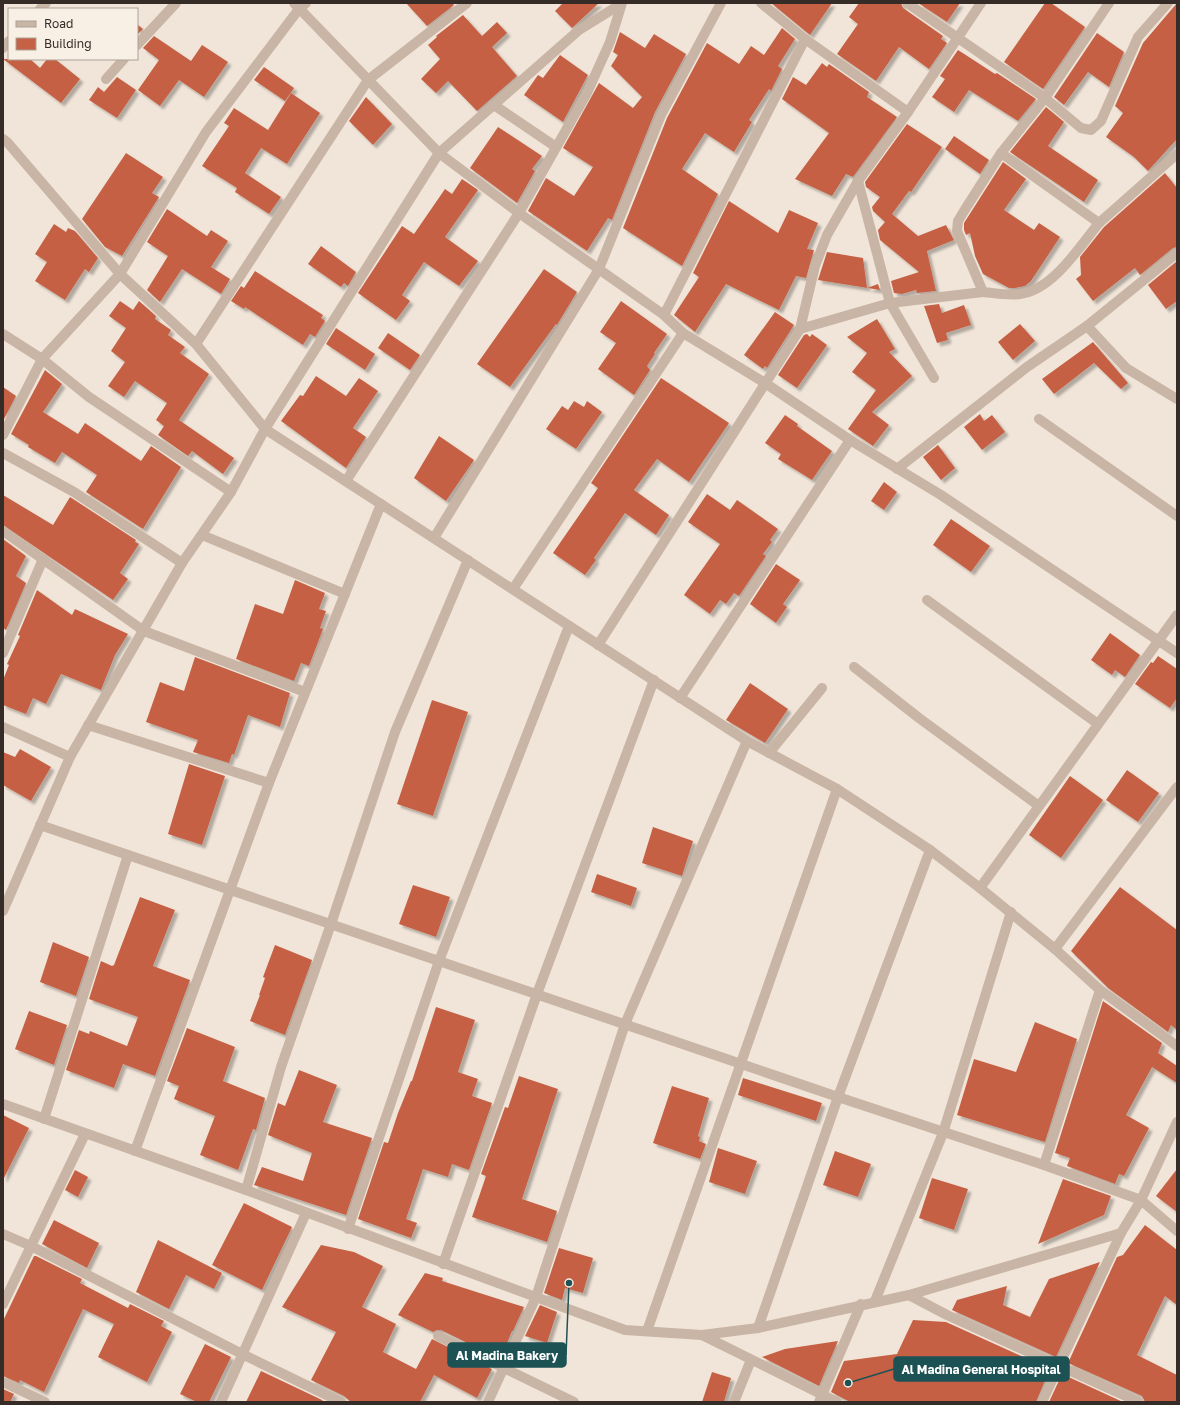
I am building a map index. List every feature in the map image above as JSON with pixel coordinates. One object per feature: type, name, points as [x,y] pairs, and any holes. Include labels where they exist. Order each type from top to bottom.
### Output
[{"type":"street","points":[[138,44],[176,3]]},
{"type":"street","points":[[196,344],[368,80],[467,3]]},
{"type":"street","points":[[3,911],[70,757],[88,725],[182,563],[231,492],[265,429],[439,154],[579,30],[621,3]]},
{"type":"street","points":[[346,481],[519,213],[587,93],[610,42],[621,3]]},
{"type":"street","points":[[434,538],[598,269],[662,115],[720,3]]},
{"type":"street","points":[[761,3],[805,38],[908,112]]},
{"type":"street","points":[[907,3],[1045,98],[1081,128],[1091,130],[1101,121],[1138,38],[1168,3]]},
{"type":"street","points":[[598,645],[800,329],[815,266],[827,235],[858,181],[908,112],[957,36],[981,3]]},
{"type":"street","points":[[983,292],[961,244],[957,231],[958,221],[1001,153],[1045,98],[1108,3]]},
{"type":"street","points":[[3,435],[42,359],[120,274],[206,132],[300,5],[368,80],[439,154],[519,213],[664,315],[682,334],[765,383],[850,440],[941,495],[1177,653]]},
{"type":"street","points":[[664,315],[805,38]]},
{"type":"street","points":[[106,79],[123,60]]},
{"type":"street","points":[[494,105],[556,147]]},
{"type":"street","points":[[3,139],[120,274],[196,344],[265,429],[747,741],[837,789],[930,850],[1011,912],[1100,990],[1177,1046]]},
{"type":"street","points":[[1001,153],[1099,223]]},
{"type":"street","points":[[800,329],[890,303],[983,292],[1008,295],[1022,294],[1034,290],[1054,277],[1099,223],[1177,154]]},
{"type":"street","points":[[858,181],[890,303],[934,378]]},
{"type":"street","points":[[897,469],[1027,367],[1087,326],[1177,253]]},
{"type":"street","points":[[1087,326],[1126,368],[1177,399]]},
{"type":"street","points":[[3,334],[42,359],[89,397],[231,492]]},
{"type":"street","points":[[513,589],[682,334]]},
{"type":"street","points":[[1039,419],[1177,516]]},
{"type":"street","points":[[680,698],[850,440]]},
{"type":"street","points":[[3,453],[74,492],[182,563]]},
{"type":"street","points":[[135,1151],[269,784],[381,504]]},
{"type":"street","points":[[3,531],[144,630],[305,692]]},
{"type":"street","points":[[202,535],[345,594]]},
{"type":"street","points":[[3,653],[43,559]]},
{"type":"street","points":[[246,1190],[281,1067],[331,924],[395,732],[468,560]]},
{"type":"street","points":[[926,600],[1098,724]]},
{"type":"street","points":[[980,888],[1177,615]]},
{"type":"street","points":[[348,1228],[439,961],[569,626]]},
{"type":"street","points":[[854,667],[919,718],[1039,806]]},
{"type":"street","points":[[443,1264],[537,994],[654,680]]},
{"type":"street","points":[[769,752],[822,688]]},
{"type":"street","points":[[88,725],[269,784]]},
{"type":"street","points":[[3,727],[70,757]]},
{"type":"street","points":[[488,1402],[536,1297],[625,1024],[747,741]]},
{"type":"street","points":[[1055,949],[1177,788]]},
{"type":"street","points":[[647,1331],[739,1064],[837,789]]},
{"type":"street","points":[[40,825],[739,1064],[943,1133],[1044,1165],[1141,1200],[1177,1231]]},
{"type":"street","points":[[758,1328],[838,1097],[930,850]]},
{"type":"street","points":[[44,1119],[128,854]]},
{"type":"street","points":[[875,1301],[943,1133],[1011,912]]},
{"type":"street","points":[[1044,1165],[1100,990]]},
{"type":"street","points":[[3,1104],[246,1190],[625,1330],[702,1335],[758,1328],[861,1304],[909,1295],[1121,1233]]},
{"type":"street","points":[[1042,1402],[1121,1233],[1141,1200],[1177,1122]]},
{"type":"street","points":[[3,1304],[85,1134]]},
{"type":"street","points":[[221,1402],[244,1355],[306,1213]]},
{"type":"street","points":[[3,1234],[32,1246],[244,1355],[341,1402]]},
{"type":"street","points":[[909,1295],[947,1315],[1139,1402]]},
{"type":"street","points":[[821,1398],[861,1304]]},
{"type":"street","points":[[702,1335],[821,1398],[837,1402]]},
{"type":"street","points":[[438,1336],[574,1402]]},
{"type":"street","points":[[734,1402],[751,1360]]},
{"type":"street","points":[[3,1382],[45,1402]]},
{"type":"building","points":[[406,3],[452,3],[454,5],[427,26]]},
{"type":"building","points":[[563,3],[599,3],[572,28],[555,11]]},
{"type":"building","points":[[771,3],[832,3],[810,35]]},
{"type":"building","points":[[859,3],[901,3],[903,8],[943,36],[941,39],[947,43],[929,69],[899,47],[876,81],[837,54],[858,24],[849,17]]},
{"type":"building","points":[[918,3],[960,3],[947,22]]},
{"type":"building","points":[[1045,3],[1051,3],[1085,27],[1043,89],[1004,62]]},
{"type":"building","points":[[1177,3],[1177,139],[1148,171],[1134,157],[1106,137],[1123,113],[1115,106],[1143,43]]},
{"type":"building","points":[[463,15],[482,36],[497,22],[507,33],[492,47],[517,76],[477,111],[448,81],[436,93],[421,79],[440,59],[428,45],[437,37],[436,36]]},
{"type":"building","points":[[138,25],[143,29],[138,34]]},
{"type":"building","points":[[782,28],[795,39],[778,66],[782,69],[771,91],[769,89],[749,120],[752,122],[734,152],[705,133],[682,169],[718,194],[682,266],[623,228],[667,118],[707,43],[739,64],[751,46],[764,55]]},
{"type":"building","points":[[620,32],[645,48],[654,34],[686,54],[655,112],[612,220],[608,218],[587,251],[528,211],[546,178],[574,196],[593,167],[563,148],[599,83],[633,108],[642,97],[611,66],[618,55],[613,52]]},
{"type":"building","points":[[1097,33],[1124,52],[1109,87],[1088,72],[1064,105],[1054,97]]},
{"type":"building","points":[[154,36],[191,61],[202,45],[228,62],[204,97],[179,80],[160,106],[138,90],[159,60],[143,48]]},
{"type":"building","points":[[958,50],[995,74],[997,73],[1036,99],[1018,121],[969,90],[954,112],[932,97],[945,79],[940,76]]},
{"type":"building","points":[[560,55],[588,75],[563,122],[524,95],[538,75],[543,78]]},
{"type":"building","points":[[3,59],[31,60],[40,68],[46,60],[56,60],[80,79],[61,103]]},
{"type":"building","points":[[822,63],[827,67],[829,64],[869,92],[867,97],[897,117],[853,177],[846,174],[832,196],[795,179],[829,133],[782,99],[793,77],[806,85]]},
{"type":"building","points":[[264,67],[294,88],[285,101],[254,80]]},
{"type":"building","points":[[117,77],[136,90],[117,118],[89,100],[98,87],[104,92]]},
{"type":"building","points":[[291,93],[320,113],[287,164],[261,148],[245,173],[281,197],[269,214],[235,192],[237,188],[202,166],[229,126],[224,123],[234,108],[268,130]]},
{"type":"building","points":[[366,97],[392,124],[373,145],[349,121]]},
{"type":"building","points":[[1046,107],[1064,122],[1048,146],[1098,180],[1084,202],[1010,152]]},
{"type":"building","points":[[907,124],[942,147],[911,192],[909,191],[892,214],[918,236],[946,225],[954,240],[927,251],[936,291],[917,293],[916,290],[902,294],[894,293],[891,281],[919,272],[880,240],[878,230],[885,222],[873,211],[872,207],[880,197],[866,187],[865,182]]},
{"type":"building","points":[[498,127],[542,156],[532,169],[535,171],[517,203],[470,168]]},
{"type":"building","points":[[954,136],[989,160],[980,174],[945,149]]},
{"type":"building","points":[[126,153],[163,177],[152,193],[159,197],[122,256],[105,247],[82,219]]},
{"type":"building","points":[[1003,162],[1026,179],[1004,210],[1034,230],[1039,223],[1060,237],[1031,281],[1025,286],[1015,288],[1009,288],[983,274],[975,256],[970,233],[966,235],[964,230],[964,223]]},
{"type":"building","points":[[1165,173],[1177,188],[1177,247],[1173,248],[1140,275],[1135,268],[1093,301],[1076,279],[1081,275],[1080,257],[1104,227]]},
{"type":"building","points":[[462,179],[478,190],[445,237],[478,261],[459,286],[424,262],[402,295],[410,301],[396,320],[358,293],[402,226],[414,234],[445,189],[452,194]]},
{"type":"building","points":[[729,201],[778,233],[789,210],[818,223],[807,249],[814,250],[806,278],[796,276],[779,310],[726,284],[695,332],[674,315],[699,277],[693,273]]},
{"type":"building","points":[[167,209],[207,236],[211,230],[228,241],[211,267],[230,279],[221,294],[182,269],[160,302],[147,290],[168,256],[147,242]]},
{"type":"building","points":[[54,224],[66,232],[68,228],[75,231],[98,258],[89,272],[85,269],[65,300],[35,281],[47,262],[35,254]]},
{"type":"building","points":[[321,246],[356,272],[348,286],[344,283],[341,287],[308,264]]},
{"type":"building","points":[[827,252],[863,258],[867,288],[818,280]]},
{"type":"building","points":[[1177,261],[1177,301],[1166,309],[1148,285]]},
{"type":"building","points":[[544,269],[577,292],[557,325],[556,324],[510,387],[477,364]]},
{"type":"building","points":[[255,271],[323,315],[321,318],[325,321],[315,337],[310,334],[303,345],[245,307],[244,309],[231,301],[241,286],[244,288]]},
{"type":"building","points":[[878,284],[880,290],[867,288]]},
{"type":"building","points":[[120,301],[133,310],[139,301],[156,316],[155,319],[171,330],[168,335],[185,347],[180,353],[209,374],[179,420],[234,458],[223,474],[192,451],[188,456],[158,435],[164,426],[156,420],[167,403],[135,381],[124,397],[108,386],[125,362],[111,351],[126,328],[109,316]]},
{"type":"building","points":[[621,301],[667,334],[654,353],[655,354],[647,366],[650,370],[634,395],[598,369],[616,343],[600,332]]},
{"type":"building","points":[[939,304],[942,313],[964,305],[971,325],[946,333],[948,340],[937,343],[924,306]]},
{"type":"building","points":[[775,312],[794,325],[767,368],[765,366],[763,369],[744,355]]},
{"type":"building","points":[[877,319],[895,349],[889,352],[912,376],[872,412],[889,425],[873,446],[848,429],[876,390],[852,372],[867,353],[847,337]]},
{"type":"building","points":[[1020,324],[1035,341],[1013,360],[998,342]]},
{"type":"building","points":[[336,328],[375,354],[365,370],[326,344]]},
{"type":"building","points":[[388,333],[420,355],[410,370],[378,348]]},
{"type":"building","points":[[807,334],[810,337],[812,334],[827,345],[797,388],[778,375],[804,335]]},
{"type":"building","points":[[1093,342],[1128,383],[1121,389],[1094,363],[1054,394],[1042,379]]},
{"type":"building","points":[[45,370],[62,384],[43,412],[78,434],[85,423],[141,461],[151,446],[181,467],[143,529],[86,492],[97,475],[62,452],[55,463],[28,447],[29,445],[11,434]]},
{"type":"building","points":[[316,376],[346,396],[359,378],[378,391],[353,428],[366,437],[346,468],[281,421],[300,395],[303,396]]},
{"type":"building","points":[[661,378],[729,423],[689,482],[657,459],[634,490],[669,515],[656,535],[625,513],[594,558],[596,560],[585,575],[553,553],[598,488],[591,483]]},
{"type":"building","points":[[3,387],[16,396],[3,421]]},
{"type":"building","points":[[574,401],[584,407],[587,401],[602,412],[576,449],[546,429],[562,406],[568,410]]},
{"type":"building","points":[[980,414],[984,421],[992,415],[1005,432],[982,450],[964,427]]},
{"type":"building","points":[[785,415],[798,424],[797,426],[832,451],[812,480],[778,459],[781,454],[765,443]]},
{"type":"building","points":[[439,436],[474,460],[446,501],[414,478]]},
{"type":"building","points":[[938,445],[955,468],[941,480],[923,457]]},
{"type":"building","points":[[884,482],[897,492],[884,510],[871,501]]},
{"type":"building","points":[[707,494],[730,510],[737,500],[778,529],[770,540],[772,542],[763,554],[766,556],[739,596],[734,593],[726,604],[720,600],[710,614],[684,595],[720,544],[688,522]]},
{"type":"building","points":[[3,495],[53,525],[70,497],[136,540],[135,542],[139,544],[120,573],[128,579],[113,600],[3,525]]},
{"type":"building","points":[[951,519],[990,546],[971,572],[933,545]]},
{"type":"building","points":[[3,539],[26,556],[16,576],[26,583],[6,630],[3,628]]},
{"type":"building","points":[[776,564],[800,580],[783,604],[787,607],[776,623],[750,604]]},
{"type":"building","points":[[295,580],[325,593],[319,609],[326,611],[320,628],[323,629],[309,666],[301,663],[294,681],[236,659],[255,604],[283,614]]},
{"type":"building","points":[[37,590],[72,615],[75,609],[128,634],[115,655],[101,690],[61,674],[46,704],[33,698],[26,714],[3,705],[3,680],[9,665],[7,664],[20,636],[18,635]]},
{"type":"building","points":[[1110,633],[1140,655],[1125,677],[1115,670],[1112,675],[1091,660]]},
{"type":"building","points":[[1158,656],[1177,669],[1177,698],[1170,708],[1135,684],[1151,662],[1153,663]]},
{"type":"building","points":[[195,657],[290,693],[280,727],[248,715],[234,755],[232,754],[229,763],[193,752],[198,740],[146,722],[160,682],[184,691]]},
{"type":"building","points":[[750,683],[788,709],[765,743],[726,720]]},
{"type":"building","points":[[432,700],[468,712],[433,816],[397,804]]},
{"type":"building","points":[[20,749],[51,767],[31,801],[3,785],[3,752],[15,757]]},
{"type":"building","points":[[189,764],[225,776],[202,845],[168,834]]},
{"type":"building","points":[[1127,770],[1159,793],[1138,822],[1106,800]]},
{"type":"building","points":[[1070,776],[1103,800],[1061,858],[1029,835]]},
{"type":"building","points":[[653,827],[693,841],[682,876],[642,863]]},
{"type":"building","points":[[597,874],[637,888],[631,906],[591,892]]},
{"type":"building","points":[[413,885],[450,897],[436,937],[399,924]]},
{"type":"building","points":[[1120,887],[1177,930],[1177,1030],[1171,1025],[1168,1032],[1108,988],[1071,951]]},
{"type":"building","points":[[140,897],[175,910],[153,966],[190,980],[155,1076],[123,1064],[114,1088],[66,1070],[79,1030],[89,1034],[90,1031],[127,1046],[138,1017],[89,999],[101,961],[112,966],[114,965]]},
{"type":"building","points":[[53,942],[89,957],[76,996],[40,982]]},
{"type":"building","points":[[275,945],[312,960],[285,1035],[250,1021],[260,995],[265,978],[263,977]]},
{"type":"building","points":[[1103,1001],[1162,1043],[1158,1053],[1177,1066],[1177,1083],[1152,1067],[1126,1115],[1149,1128],[1124,1176],[1119,1174],[1115,1184],[1067,1166],[1070,1158],[1055,1153]]},
{"type":"building","points":[[436,1007],[475,1020],[458,1072],[478,1079],[472,1096],[492,1103],[469,1170],[452,1164],[448,1177],[423,1169],[406,1219],[417,1223],[411,1238],[358,1219],[384,1142],[388,1143],[398,1113],[412,1081]]},
{"type":"building","points":[[29,1011],[67,1025],[54,1065],[15,1049]]},
{"type":"building","points":[[1035,1022],[1077,1039],[1045,1142],[957,1115],[974,1059],[1016,1072]]},
{"type":"building","points":[[187,1028],[235,1047],[223,1081],[265,1098],[256,1130],[253,1129],[238,1170],[200,1155],[215,1116],[174,1099],[179,1086],[167,1081]]},
{"type":"building","points":[[299,1070],[337,1085],[323,1122],[372,1138],[346,1215],[254,1185],[262,1167],[303,1181],[312,1153],[268,1135],[278,1103],[285,1106]]},
{"type":"building","points":[[519,1076],[558,1089],[522,1199],[557,1211],[547,1242],[472,1217],[486,1176],[481,1174],[505,1107],[508,1108]]},
{"type":"building","points":[[743,1078],[822,1103],[816,1121],[738,1095]]},
{"type":"building","points":[[672,1086],[709,1098],[698,1136],[700,1137],[699,1141],[706,1144],[700,1159],[653,1143]]},
{"type":"building","points":[[3,1115],[29,1128],[3,1180]]},
{"type":"building","points":[[718,1148],[757,1161],[745,1194],[709,1182]]},
{"type":"building","points":[[835,1151],[871,1164],[858,1197],[823,1185]]},
{"type":"building","points":[[1177,1169],[1177,1212],[1156,1196]]},
{"type":"building","points":[[75,1170],[88,1177],[78,1197],[65,1190]]},
{"type":"building","points":[[932,1178],[968,1189],[954,1230],[919,1218]]},
{"type":"building","points":[[1063,1179],[1111,1196],[1104,1215],[1038,1244]]},
{"type":"building","points":[[244,1203],[292,1227],[262,1290],[212,1265]]},
{"type":"building","points":[[54,1220],[99,1243],[87,1268],[42,1244]]},
{"type":"building","points":[[1145,1225],[1177,1250],[1177,1305],[1165,1296],[1137,1355],[1177,1375],[1177,1402],[1145,1402],[1142,1396],[1068,1363],[1117,1257],[1123,1255]]},
{"type":"building","points":[[158,1240],[222,1273],[214,1289],[186,1275],[169,1309],[136,1292]]},
{"type":"building","points":[[321,1245],[354,1252],[383,1266],[362,1307],[396,1324],[383,1352],[416,1369],[432,1339],[492,1369],[477,1398],[434,1375],[420,1402],[351,1402],[344,1396],[311,1380],[336,1332],[282,1307]]},
{"type":"building","points":[[559,1248],[593,1258],[583,1293],[565,1288],[562,1300],[544,1293]]},
{"type":"building","points":[[34,1256],[82,1279],[80,1283],[128,1308],[130,1304],[164,1321],[161,1326],[172,1332],[147,1382],[98,1357],[114,1324],[83,1309],[44,1392],[20,1380],[19,1383],[3,1376],[3,1321]]},
{"type":"building","points":[[1100,1262],[1056,1357],[952,1310],[957,1300],[1007,1286],[1003,1305],[1030,1317],[1049,1279]]},
{"type":"building","points":[[425,1273],[443,1278],[442,1281],[524,1307],[503,1353],[501,1353],[498,1358],[441,1330],[433,1332],[398,1315]]},
{"type":"building","points":[[540,1305],[557,1312],[547,1343],[525,1336]]},
{"type":"building","points":[[913,1320],[946,1322],[1050,1369],[1036,1402],[850,1402],[831,1392],[844,1361],[897,1354]]},
{"type":"building","points":[[838,1341],[819,1386],[762,1357],[785,1349]]},
{"type":"building","points":[[205,1344],[231,1357],[209,1402],[197,1402],[180,1394]]},
{"type":"building","points":[[261,1371],[320,1399],[325,1402],[246,1402]]},
{"type":"building","points":[[712,1372],[731,1378],[724,1402],[702,1402]]},
{"type":"building","points":[[1062,1374],[1123,1402],[1049,1402]]},
{"type":"building","points":[[3,1389],[14,1394],[10,1402],[3,1402]]},
{"type":"place","name":"Al Madina Bakery","points":[[569,1283]]},
{"type":"place","name":"Al Madina General Hospital","points":[[848,1383]]}]
